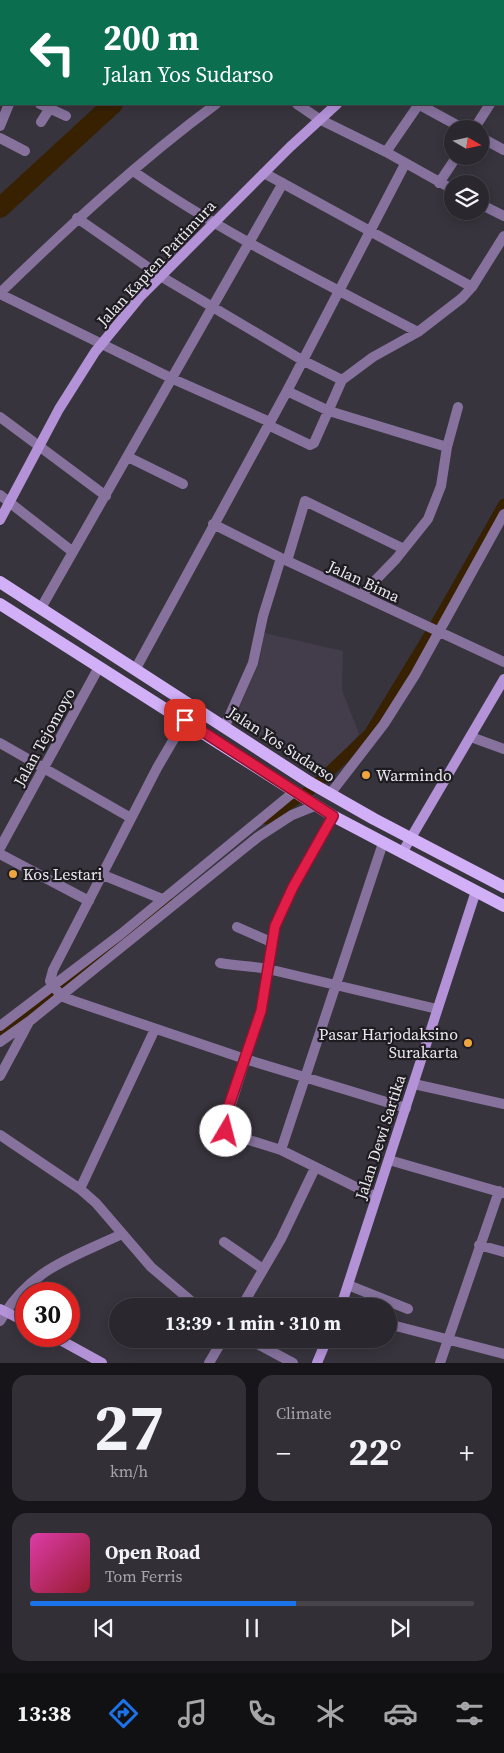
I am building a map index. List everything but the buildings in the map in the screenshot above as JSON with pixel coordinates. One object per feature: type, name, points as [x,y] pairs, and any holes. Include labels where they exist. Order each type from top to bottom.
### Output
[{"type":"main road","name":"Jalan Kapten Pattimura","points":[[0,520],[74,383],[101,344],[140,297],[319,119],[336,105]]},
{"type":"main road","name":"Jalan Yos Sudarso","points":[[0,582],[309,782],[504,887]]},
{"type":"main road","name":"Jalan Yos Sudarso","points":[[0,604],[333,816],[504,906]]},
{"type":"main road","points":[[402,853],[504,679]]},
{"type":"main road","name":"Jalan Dewi Sartika","points":[[344,1298],[476,891]]},
{"type":"main road","points":[[2,1314],[15,1318]]},
{"type":"main road","points":[[73,1347],[102,1363]]},
{"type":"main road","points":[[317,1363],[323,1348]]},
{"type":"street","points":[[0,126],[9,105]]},
{"type":"street","points":[[215,105],[179,132],[77,218],[0,294],[173,379],[312,444],[342,380],[374,358],[418,332],[446,311],[472,287],[504,236]]},
{"type":"street","points":[[298,105],[319,119],[386,152],[444,184]]},
{"type":"street","points":[[386,152],[418,105]]},
{"type":"street","points":[[421,105],[448,120]]},
{"type":"street","points":[[480,120],[489,105]]},
{"type":"street","points":[[42,122],[45,106],[66,116]]},
{"type":"street","points":[[0,138],[25,151]]},
{"type":"street","points":[[489,142],[504,150]]},
{"type":"street","points":[[135,670],[269,424],[405,164]]},
{"type":"street","points":[[440,182],[451,165]]},
{"type":"street","points":[[133,171],[172,198],[250,243],[418,332]]},
{"type":"street","points":[[264,173],[472,287]]},
{"type":"street","points":[[40,608],[173,379],[283,183]]},
{"type":"street","points":[[489,207],[502,212]]},
{"type":"street","points":[[77,218],[162,277],[302,360],[342,380]]},
{"type":"street","points":[[286,391],[329,411],[447,447]]},
{"type":"street","points":[[361,594],[420,531],[434,506],[441,486],[447,447],[458,408]]},
{"type":"street","points":[[0,417],[106,496]]},
{"type":"street","points":[[128,457],[183,484]]},
{"type":"street","points":[[0,495],[73,552]]},
{"type":"street","points":[[225,726],[253,663],[269,592],[284,560],[305,502],[404,549]]},
{"type":"street","points":[[326,791],[384,724],[433,630],[504,514]]},
{"type":"street","name":"Jalan Bima","points":[[213,524],[284,560],[361,594],[433,630],[504,662]]},
{"type":"street","name":"Jalan Tejomoyo","points":[[0,848],[100,667]]},
{"type":"street","points":[[185,720],[131,818],[50,977],[57,990],[156,1029],[304,1078],[406,1108]]},
{"type":"street","points":[[471,737],[504,750]]},
{"type":"street","points":[[0,744],[131,818]]},
{"type":"street","points":[[0,1042],[30,1020],[57,990],[121,934],[295,792]]},
{"type":"street","points":[[0,1026],[57,990],[258,837],[292,815],[315,804]]},
{"type":"street","points":[[333,816],[293,887],[275,926],[261,1011],[225,1117],[226,1131],[281,1150],[376,1197]]},
{"type":"street","points":[[281,1150],[383,843]]},
{"type":"street","points":[[0,854],[89,901]]},
{"type":"street","points":[[103,875],[162,900]]},
{"type":"street","points":[[237,927],[271,942]]},
{"type":"street","points":[[220,963],[239,967],[245,964],[437,1009]]},
{"type":"street","points":[[0,1076],[30,1020]]},
{"type":"street","points":[[80,1189],[156,1029]]},
{"type":"street","points":[[414,1084],[504,1104]]},
{"type":"street","points":[[0,1135],[80,1189],[108,1215],[151,1267],[188,1298]]},
{"type":"street","points":[[389,1160],[501,1192],[479,1244],[440,1363]]},
{"type":"street","points":[[247,1298],[281,1239],[315,1168]]},
{"type":"street","points":[[2,1314],[27,1284],[43,1272],[122,1234]]},
{"type":"street","points":[[224,1242],[264,1269]]},
{"type":"street","points":[[479,1244],[504,1252]]},
{"type":"street","points":[[348,1285],[408,1309]]},
{"type":"street","points":[[397,1326],[504,1354]]},
{"type":"street","points":[[209,1363],[218,1348]]},
{"type":"street","points":[[264,1348],[292,1363]]},
{"type":"shaded area","points":[[264,633],[343,651],[342,690],[359,734],[341,756],[325,770],[309,768],[234,719],[259,663]]},
{"type":"waterway","points":[[0,208],[112,105]]},
{"type":"waterway","points":[[266,819],[309,791],[369,734],[433,629],[504,504]]},
{"type":"waterway","points":[[0,1033],[140,926],[168,902]]},
{"type":"place","name":"Warmindo","points":[[366,775]]},
{"type":"place","name":"Kos Lestari","points":[[13,874]]},
{"type":"place","name":"Pasar Harjodaksino Surakarta","points":[[468,1043]]},
{"type":"route","points":[[185,720],[333,816],[293,887],[275,926],[270,947],[261,1011],[225,1117],[224,1126],[226,1131]]}]
